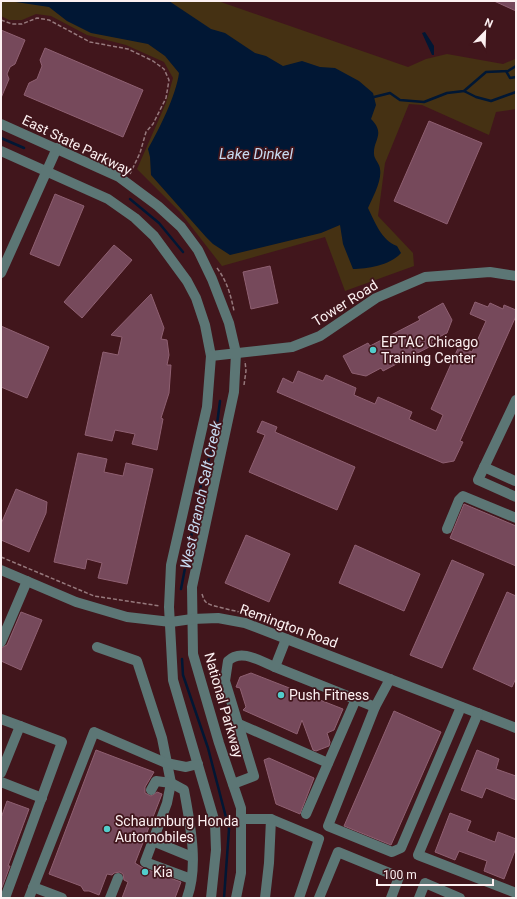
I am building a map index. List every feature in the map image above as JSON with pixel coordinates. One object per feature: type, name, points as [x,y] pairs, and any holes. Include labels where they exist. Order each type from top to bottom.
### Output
[{"type":"street","name":"East State Parkway","points":[[1,124],[119,177],[158,206],[181,227],[198,250],[212,279],[229,323],[236,353]]},
{"type":"street","points":[[1,273],[57,148]]},
{"type":"street","points":[[1,151],[108,199],[135,218],[154,236],[179,268],[196,298],[205,325],[211,356],[207,407],[171,565],[169,607],[173,680],[215,823],[216,850],[211,898]]},
{"type":"street","name":"Tower Road","points":[[211,356],[292,347],[320,336],[376,298],[425,277],[490,272],[516,276]]},
{"type":"street","name":"National Parkway","points":[[236,353],[234,392],[192,588],[193,654],[241,808],[241,873],[236,898]]},
{"type":"street","points":[[516,400],[478,480],[516,496]]},
{"type":"street","points":[[484,467],[514,480]]},
{"type":"street","points":[[447,529],[459,500],[463,496],[516,518]]},
{"type":"street","name":"Remington Road","points":[[1,570],[76,602],[127,618],[171,622],[192,619],[218,618],[244,623],[516,728]]},
{"type":"street","points":[[1,642],[27,581]]},
{"type":"street","points":[[275,666],[286,639]]},
{"type":"street","points":[[97,647],[137,661],[162,738],[171,783],[167,803],[145,862],[191,878]]},
{"type":"street","points":[[233,784],[254,776],[225,681],[228,661],[232,656],[243,654],[375,706]]},
{"type":"street","points":[[390,679],[375,706],[328,826],[392,852],[401,848],[462,707]]},
{"type":"street","points":[[306,814],[356,699]]},
{"type":"street","points":[[478,713],[418,855],[516,893]]},
{"type":"street","points":[[1,719],[62,742],[5,898]]},
{"type":"street","points":[[238,724],[328,763]]},
{"type":"street","points":[[1,773],[20,726]]},
{"type":"street","points":[[29,898],[94,732],[166,763],[186,767],[198,764]]},
{"type":"street","points":[[151,790],[156,781],[171,783],[184,790],[191,833],[192,857],[191,888],[187,898]]},
{"type":"street","points":[[1,782],[42,798]]},
{"type":"street","points":[[241,819],[271,819],[319,839],[299,898]]},
{"type":"street","points":[[265,898],[269,863],[271,819]]},
{"type":"street","points":[[153,841],[192,857]]},
{"type":"street","points":[[319,898],[338,852],[399,877],[390,898]]},
{"type":"street","points":[[110,898],[118,878]]},
{"type":"street","points":[[419,898],[425,884],[460,898]]},
{"type":"street","points":[[33,887],[42,894],[62,898]]},
{"type":"path","points":[[1,557],[94,596],[169,607]]},
{"type":"path","points":[[192,604],[206,602]]},
{"type":"shaded area","name":"Lake Dinkel","points":[[1,1],[218,1],[408,67],[426,59],[447,54],[503,64],[515,59],[516,56],[516,109],[496,112],[489,135],[422,105],[409,104],[385,163],[378,216],[413,253],[414,266],[345,291],[325,237],[222,266],[180,212],[137,169],[166,103],[173,78],[164,62],[126,45],[87,35],[51,16],[36,14],[22,20],[9,20],[1,16]]},
{"type":"water","name":"Lake Dinkel","points":[[9,1],[169,1],[211,29],[225,33],[255,53],[266,56],[283,66],[302,61],[320,67],[335,68],[359,81],[373,93],[376,105],[371,119],[378,129],[378,137],[374,154],[380,167],[380,179],[368,208],[376,225],[383,235],[387,240],[397,246],[401,253],[391,261],[385,263],[372,267],[353,269],[343,244],[340,225],[321,233],[230,255],[213,244],[206,237],[151,175],[148,149],[171,102],[179,73],[165,56],[148,44],[91,33],[67,21],[49,7]]},
{"type":"water","points":[[425,32],[434,46],[434,55],[432,55],[422,33]]},
{"type":"building","points":[[494,1],[516,1],[516,11]]},
{"type":"building","points":[[1,30],[25,40],[15,64],[10,67],[7,74],[9,79],[1,98]]},
{"type":"building","points":[[45,48],[143,90],[123,137],[24,95],[29,83],[37,79],[42,66],[40,60]]},
{"type":"building","points":[[429,121],[482,143],[447,224],[394,201]]},
{"type":"building","points":[[55,194],[84,206],[59,266],[30,254]]},
{"type":"building","points":[[114,245],[132,260],[82,318],[64,302]]},
{"type":"building","points":[[270,266],[278,303],[251,309],[243,272]]},
{"type":"building","points":[[151,294],[164,328],[161,339],[167,340],[169,355],[167,365],[171,365],[169,393],[161,418],[163,419],[157,450],[132,444],[135,434],[115,430],[112,441],[85,435],[103,352],[118,355],[122,337],[111,335]]},
{"type":"building","points":[[475,302],[488,307],[490,303],[503,309],[504,305],[516,310],[516,316],[460,441],[463,442],[454,461],[443,463],[277,392],[283,378],[293,383],[298,371],[323,381],[326,375],[356,388],[354,395],[375,404],[378,397],[412,412],[409,419],[436,431],[443,415],[431,409],[459,346],[472,352],[486,321],[470,314]]},
{"type":"building","points":[[443,303],[452,320],[447,333],[431,341],[433,345],[383,371],[381,368],[366,376],[352,373],[343,356],[368,343],[370,346],[420,320],[418,317]]},
{"type":"building","points":[[1,326],[49,347],[27,398],[1,387]]},
{"type":"building","points":[[262,421],[277,427],[275,432],[355,467],[337,510],[249,472],[265,435],[257,432]]},
{"type":"building","points":[[78,453],[107,459],[104,472],[123,476],[126,463],[153,469],[127,584],[98,578],[102,563],[87,559],[85,569],[54,562]]},
{"type":"building","points":[[16,489],[47,502],[46,513],[29,552],[1,540],[1,524]]},
{"type":"building","points":[[464,504],[516,526],[516,566],[450,538]]},
{"type":"building","points":[[246,535],[290,554],[269,602],[225,583]]},
{"type":"building","points":[[355,545],[420,574],[404,611],[339,583]]},
{"type":"building","points":[[452,560],[484,574],[442,668],[410,655]]},
{"type":"building","points":[[507,592],[516,596],[516,678],[512,687],[473,669]]},
{"type":"building","points":[[21,612],[42,620],[21,670],[1,661],[1,648],[7,645]]},
{"type":"building","points":[[251,673],[343,709],[334,730],[327,733],[330,742],[329,746],[316,751],[313,750],[302,720],[297,734],[243,710],[246,707],[240,688],[236,687],[240,677]]},
{"type":"building","points":[[394,711],[441,732],[391,845],[344,826]]},
{"type":"building","name":"Schaumburg Honda Automobiles","points":[[96,750],[154,772],[145,787],[145,793],[151,796],[157,792],[162,794],[135,863],[143,868],[181,882],[175,898],[122,898],[128,882],[124,880],[123,874],[120,872],[112,875],[107,874],[99,895],[89,891],[84,891],[81,886],[49,874]]},
{"type":"building","points":[[477,750],[499,759],[496,769],[516,776],[516,800],[486,788],[482,798],[461,790]]},
{"type":"building","points":[[269,758],[314,778],[300,814],[276,804],[264,760]]},
{"type":"building","points":[[7,801],[29,809],[8,866],[10,866],[1,890],[1,818]]},
{"type":"building","points":[[450,813],[471,821],[467,831],[495,842],[498,832],[516,839],[516,848],[504,879],[484,871],[487,861],[459,851],[455,860],[435,852]]},
{"type":"waterway","points":[[374,97],[390,93],[400,100],[424,102],[447,93],[464,91],[486,72],[508,71],[516,66]]},
{"type":"waterway","points":[[506,71],[510,78],[516,77]]},
{"type":"waterway","points":[[464,91],[476,97],[491,101],[516,92]]},
{"type":"waterway","points":[[1,138],[24,148]]},
{"type":"waterway","points":[[130,199],[159,223],[183,252]]},
{"type":"waterway","name":"West Branch Salt Creek","points":[[181,589],[202,480],[215,440],[220,401]]},
{"type":"waterway","name":"West Branch Salt Creek","points":[[182,659],[183,675],[208,748],[229,829],[224,898]]},
{"type":"place","name":"EPTAC Chicago Training Center","points":[[373,350]]},
{"type":"place","name":"Push Fitness","points":[[281,695]]},
{"type":"place","name":"Schaumburg Honda Automobiles","points":[[107,829]]},
{"type":"place","name":"Kia","points":[[145,872]]}]
